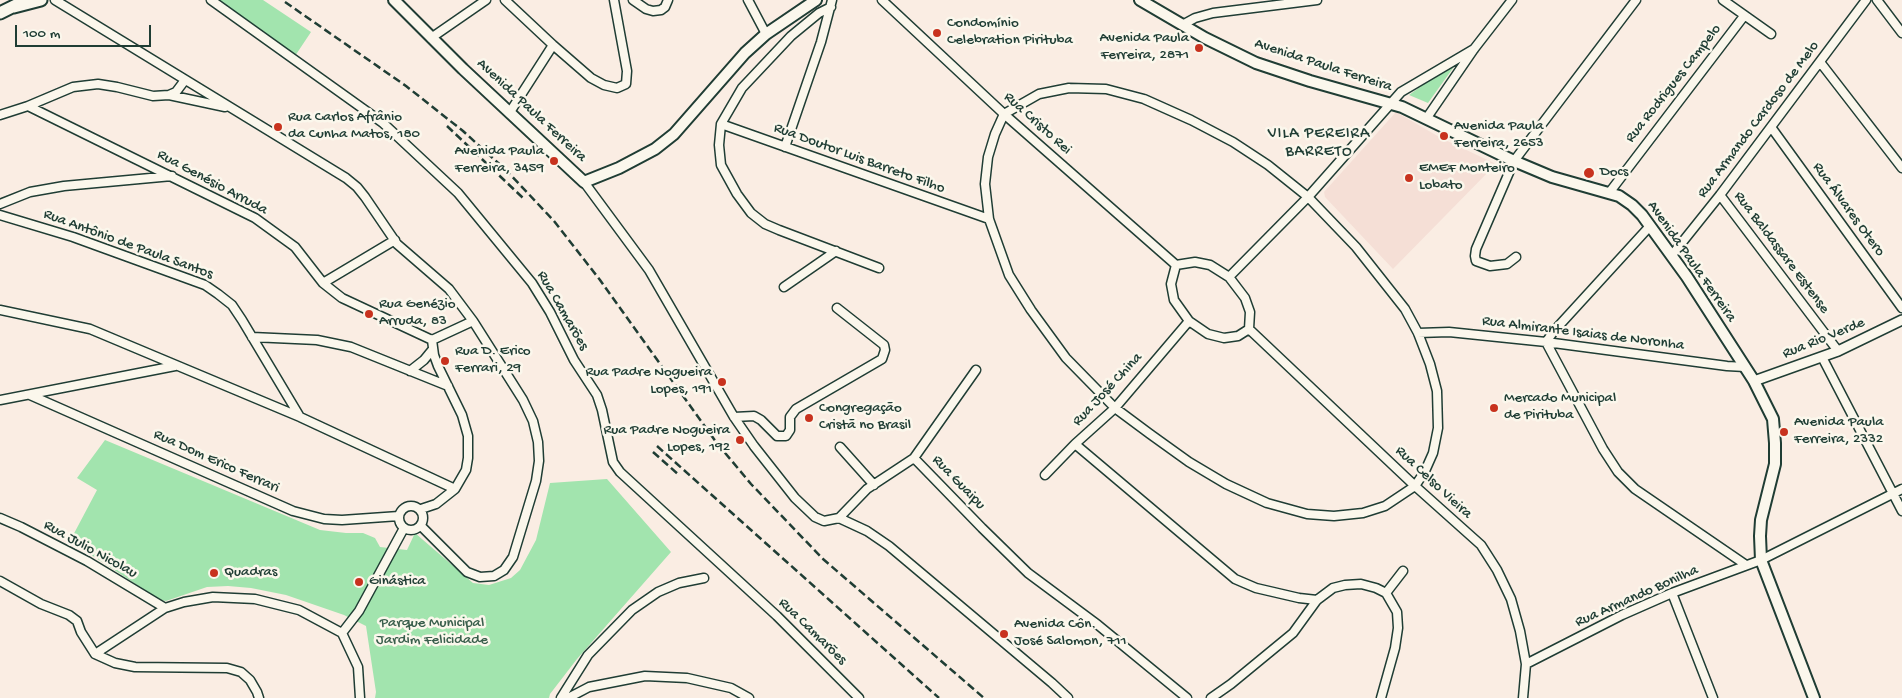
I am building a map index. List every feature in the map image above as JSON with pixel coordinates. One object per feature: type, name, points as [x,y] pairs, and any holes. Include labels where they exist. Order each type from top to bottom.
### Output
[{"type":"main road","points":[[0,13],[18,4],[41,0]]},
{"type":"main road","name":"Avenida Paula Ferreira","points":[[394,0],[431,38],[584,182],[619,168],[654,149],[674,134],[745,53],[766,34],[816,0]]},
{"type":"main road","name":"Avenida Paula Ferreira","points":[[1140,0],[1205,38],[1256,63],[1310,81],[1402,107],[1514,161],[1552,177],[1625,199],[1642,215],[1672,255],[1754,381],[1773,419],[1775,464],[1760,528],[1761,560],[1814,698]]},
{"type":"street","points":[[54,0],[346,178],[357,187],[395,240],[449,288],[473,321],[519,393],[533,421],[538,442],[539,462],[536,481],[513,556],[504,570],[494,576],[480,577],[467,572],[421,526]]},
{"type":"street","name":"Rua Camarões","points":[[211,0],[383,124],[458,193],[532,283],[550,312],[574,360],[597,395],[613,462],[620,472],[777,616],[860,698]]},
{"type":"street","points":[[431,38],[486,0]]},
{"type":"street","points":[[505,0],[591,78],[612,88],[623,86],[627,79],[614,0]]},
{"type":"street","points":[[633,0],[646,10],[653,11],[666,7],[668,0]]},
{"type":"street","points":[[748,0],[766,34]]},
{"type":"street","name":"Rua Cristo Rei","points":[[882,0],[1004,114],[1176,265]]},
{"type":"street","points":[[1184,24],[1195,18],[1213,13],[1317,0]]},
{"type":"street","points":[[1426,119],[1474,49],[1512,0]]},
{"type":"street","points":[[1516,256],[1507,264],[1490,266],[1476,261],[1475,256],[1476,249],[1514,161],[1636,0]]},
{"type":"street","points":[[1722,0],[1771,34]]},
{"type":"street","name":"Rua Armando Cardoso de Melo","points":[[1672,255],[1720,196],[1866,0]]},
{"type":"street","points":[[1877,0],[1902,33]]},
{"type":"street","points":[[831,3],[791,36],[742,88],[721,124],[719,145],[721,165],[737,194],[752,213],[765,224],[880,268]]},
{"type":"street","points":[[785,147],[821,42],[831,3]]},
{"type":"street","name":"Rua Rodrigues Campelo","points":[[1609,193],[1744,16]]},
{"type":"street","points":[[510,112],[553,45]]},
{"type":"street","points":[[1229,277],[1308,197],[1401,92],[1474,49]]},
{"type":"street","points":[[1820,62],[1902,168]]},
{"type":"street","points":[[168,95],[176,92],[186,80]]},
{"type":"street","points":[[0,115],[28,106],[73,87],[98,84],[153,96],[168,95],[231,108]]},
{"type":"street","points":[[1069,88],[1106,89],[1144,99],[1191,120],[1233,142],[1268,165],[1308,197],[1356,247],[1404,310],[1418,333],[1430,364],[1438,397],[1438,428],[1432,453],[1425,471],[1416,486],[1385,506],[1364,513],[1334,516],[1307,514],[1266,503],[1226,484],[1189,462],[1114,408],[1066,358],[1008,276],[989,219],[985,184],[988,157],[1004,114],[1039,94],[1069,88]]},
{"type":"street","name":"Rua Genésio Arruda","points":[[28,106],[255,218],[295,247],[323,283],[342,298],[432,344]]},
{"type":"street","name":"Rua Doutor Luis Barreto Filho","points":[[721,124],[989,219]]},
{"type":"street","name":"Rua Álvares Otero","points":[[1771,127],[1902,308]]},
{"type":"street","points":[[0,204],[30,192],[64,186],[172,176]]},
{"type":"street","points":[[584,182],[649,270],[734,417],[795,498],[815,517],[824,521],[839,518],[866,531],[889,546],[1052,682],[1068,698]]},
{"type":"street","name":"Rua Baldassare Estense","points":[[1720,196],[1838,351]]},
{"type":"street","name":"Rua Antônio de Paula Santos","points":[[0,215],[73,236],[205,285],[232,305],[300,417]]},
{"type":"street","points":[[1650,226],[1546,342],[1598,441],[1618,472],[1635,488],[1746,565]]},
{"type":"street","points":[[323,283],[395,240]]},
{"type":"street","points":[[784,287],[836,251]]},
{"type":"street","points":[[1194,262],[1210,265],[1229,277],[1245,298],[1250,312],[1249,329],[1238,336],[1224,338],[1208,334],[1189,321],[1174,300],[1171,284],[1176,265],[1194,262]]},
{"type":"street","points":[[734,417],[754,416],[761,420],[776,436],[786,436],[790,430],[790,417],[796,410],[882,359],[885,350],[884,345],[837,308]]},
{"type":"street","points":[[0,310],[90,330],[300,417],[454,489]]},
{"type":"street","name":"Rua Rio Verde","points":[[1754,381],[1838,351],[1902,320]]},
{"type":"street","points":[[410,371],[424,360],[432,344],[473,321]]},
{"type":"street","name":"Rua José China","points":[[1045,475],[1114,408],[1189,321]]},
{"type":"street","name":"Rua Celso Vieira","points":[[1249,329],[1481,545],[1497,570],[1511,599],[1520,631],[1526,664],[1523,698]]},
{"type":"street","name":"Rua Almirante Isaias de Noronha","points":[[1418,333],[1449,332],[1546,342],[1745,367]]},
{"type":"street","points":[[252,336],[317,340],[351,347],[448,386]]},
{"type":"street","points":[[421,509],[424,516],[421,526],[415,530],[404,528],[399,516],[402,509],[410,506],[421,509],[436,504],[454,489],[466,470],[468,436],[462,414],[438,366],[432,344]]},
{"type":"street","points":[[1822,357],[1902,510]]},
{"type":"street","points":[[0,400],[175,366]]},
{"type":"street","points":[[839,518],[854,501],[914,458],[976,370]]},
{"type":"street","name":"Rua Dom Erico Ferrari","points":[[30,395],[308,516],[333,519],[399,516]]},
{"type":"street","points":[[1075,444],[1235,579],[1256,588],[1299,598],[1317,600]]},
{"type":"street","points":[[840,447],[874,485]]},
{"type":"street","name":"Rua Guaipu","points":[[914,458],[1028,573],[1098,625],[1187,698]]},
{"type":"street","name":"Rua Armando Bonilha","points":[[1526,664],[1622,615],[1672,593],[1761,560],[1902,490]]},
{"type":"street","name":"Rua Julio Nicolau","points":[[0,518],[87,562],[165,608]]},
{"type":"street","points":[[342,633],[359,611],[404,528]]},
{"type":"street","points":[[1386,593],[1403,571]]},
{"type":"street","points":[[561,698],[588,655],[632,610],[658,592],[679,583],[704,578]]},
{"type":"street","points":[[0,581],[41,604],[77,620],[81,632],[96,654],[115,663],[135,667],[227,668],[241,672],[250,680],[258,692],[259,698]]},
{"type":"street","points":[[1211,698],[1293,633],[1317,600],[1332,588],[1361,584],[1386,593],[1397,612],[1398,628],[1395,648],[1381,698]]},
{"type":"street","points":[[1672,593],[1713,698]]},
{"type":"street","points":[[96,654],[165,608],[184,602],[212,597],[255,599],[299,610],[342,633],[358,667],[360,698]]},
{"type":"street","points":[[568,698],[589,688],[646,676],[687,678],[731,688],[750,698]]},
{"type":"shaded area","name":"EMEF Monteiro Lobato","points":[[1396,112],[1441,138],[1496,164],[1393,269],[1325,197],[1324,192]]},
{"type":"green space","points":[[218,0],[263,0],[311,32],[295,56]]},
{"type":"green space","points":[[1461,57],[1428,103],[1409,95]]},
{"type":"green space","name":"Parque Municipal Jardim Felicidade","points":[[105,440],[320,530],[363,533],[375,538],[380,547],[407,550],[415,533],[473,583],[489,585],[511,578],[520,570],[536,540],[550,483],[607,479],[671,552],[577,659],[550,694],[549,698],[375,698],[376,692],[366,626],[344,615],[286,595],[251,588],[207,587],[166,601],[160,600],[70,541],[97,490],[77,478]]},
{"type":"railway","points":[[285,2],[406,86],[463,131],[507,171],[554,221],[600,280],[716,442],[751,484],[823,559],[984,698]]},
{"type":"railway","points":[[447,126],[523,198]]},
{"type":"railway","points":[[657,446],[939,698]]},
{"type":"railway","points":[[653,452],[679,475]]},
{"type":"place","name":"Condomínio Celebration Pirituba","points":[[937,33]]},
{"type":"place","name":"Avenida Paula Ferreira, 2871","points":[[1199,48]]},
{"type":"place","name":"Rua Carlos Afrânio da Cunha Matos, 180","points":[[278,127]]},
{"type":"place","name":"Avenida Paula Ferreira, 2653","points":[[1444,136]]},
{"type":"place","name":"Avenida Paula Ferreira, 3459","points":[[554,161]]},
{"type":"place","name":"Docs","points":[[1589,173]]},
{"type":"place","name":"EMEF Monteiro Lobato","points":[[1409,178]]},
{"type":"place","name":"Rua Genézio Arruda, 83","points":[[369,314]]},
{"type":"place","name":"Rua D. Erico Ferrari, 29","points":[[445,361]]},
{"type":"place","name":"Rua Padre Nogueira Lopes, 191","points":[[722,382]]},
{"type":"place","name":"Mercado Municipal de Pirituba","points":[[1494,408]]},
{"type":"place","name":"Congregação Cristã no Brasil","points":[[809,418]]},
{"type":"place","name":"Avenida Paula Ferreira, 2332","points":[[1784,432]]},
{"type":"place","name":"Rua Padre Nogueira Lopes, 192","points":[[740,440]]},
{"type":"place","name":"Quadras","points":[[214,573]]},
{"type":"place","name":"Ginástica","points":[[359,582]]},
{"type":"place","name":"Avenida Côn. José Salomon, 711","points":[[1004,634]]},
{"type":"district","name":"VILA PEREIRA BARRETO","points":[[1319,144]]}]
